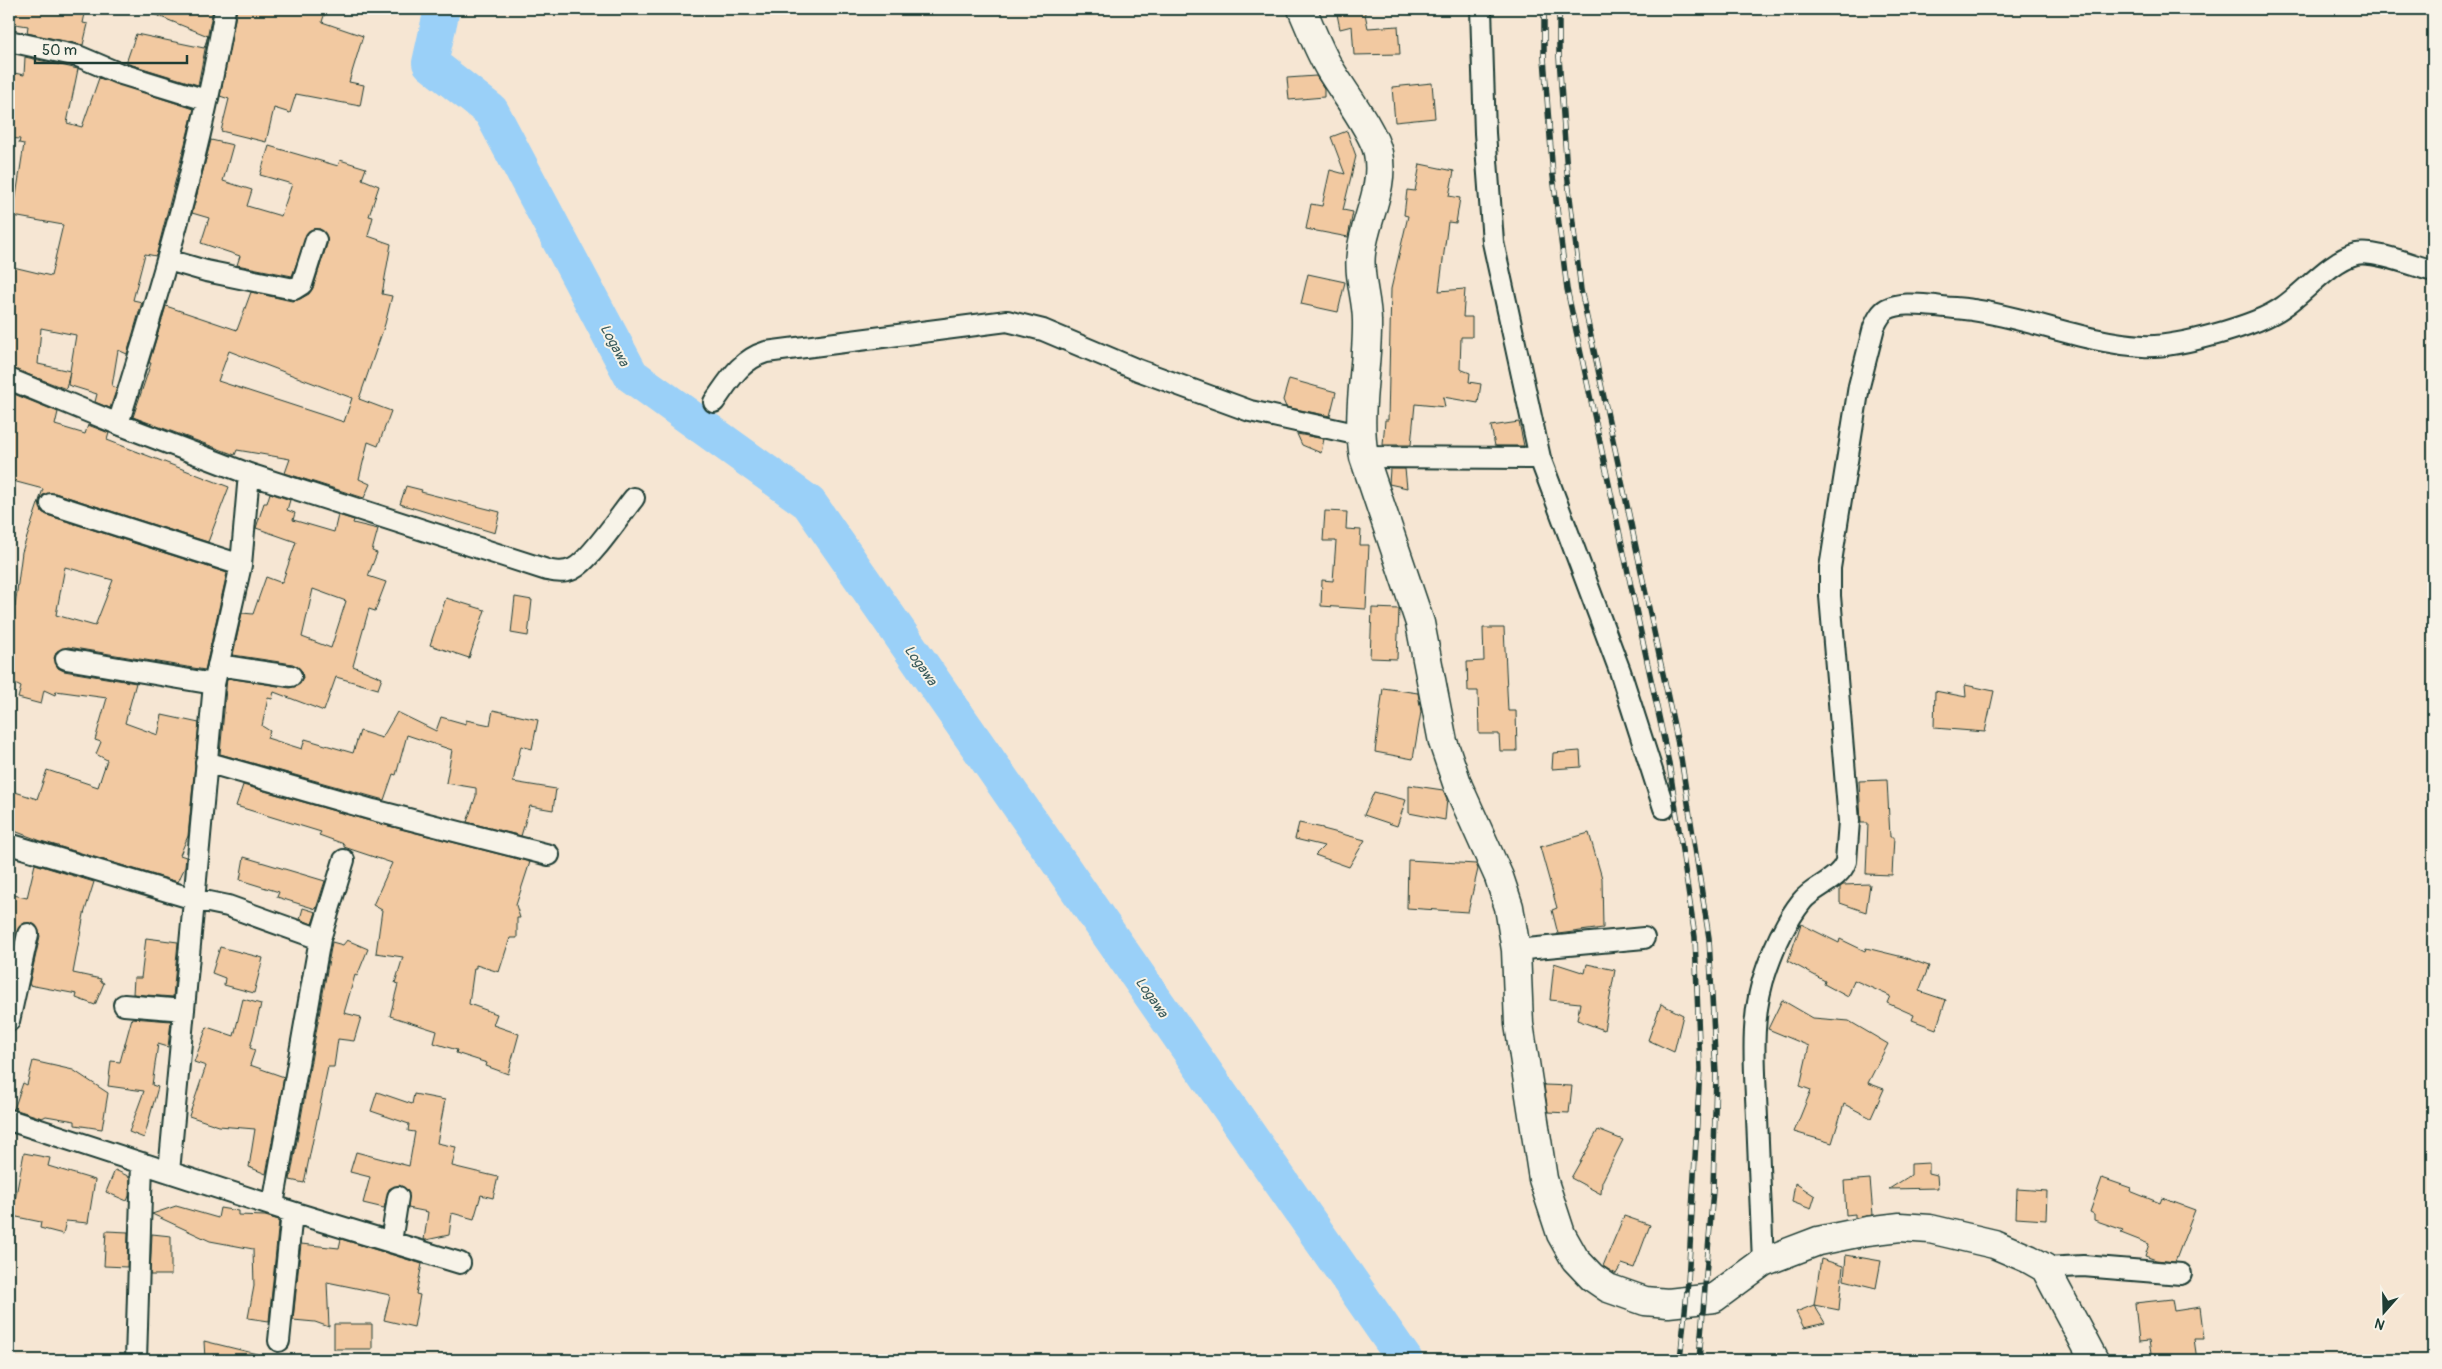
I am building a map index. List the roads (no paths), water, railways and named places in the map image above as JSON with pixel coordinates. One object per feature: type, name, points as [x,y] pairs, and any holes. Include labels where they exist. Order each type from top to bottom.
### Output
[{"type":"street","points":[[118,424],[168,260],[215,68],[224,9]]},
{"type":"street","points":[[1302,9],[1330,70],[1351,102],[1378,152],[1378,192],[1367,224],[1360,256],[1363,297],[1368,319],[1362,446],[1420,622],[1443,742],[1458,786],[1504,891],[1516,950],[1519,1024],[1543,1179],[1562,1234],[1575,1259],[1592,1276],[1608,1288],[1645,1301],[1668,1303],[1714,1298],[1763,1262],[1785,1252],[1840,1236],[1900,1227],[1930,1229],[1994,1244],[2046,1268],[2082,1266],[2181,1274]]},
{"type":"street","points":[[1481,9],[1484,133],[1493,242],[1540,458],[1620,671],[1664,808]]},
{"type":"street","points":[[9,42],[78,56],[118,73],[206,100]]},
{"type":"street","points":[[168,260],[206,272],[294,289],[302,284],[316,240]]},
{"type":"street","points":[[1763,1262],[1754,1040],[1758,1001],[1766,968],[1791,917],[1803,899],[1821,884],[1836,876],[1844,867],[1846,861],[1849,821],[1830,596],[1830,568],[1859,386],[1878,318],[1888,309],[1898,306],[1922,305],[1974,310],[2072,334],[2144,347],[2212,335],[2256,323],[2283,308],[2316,279],[2356,254],[2378,256],[2433,271]]},
{"type":"street","points":[[714,402],[737,370],[750,358],[766,352],[1007,321],[1043,330],[1138,370],[1250,411],[1362,446],[1540,458]]},
{"type":"street","points":[[9,380],[249,474],[525,563],[562,572],[575,568],[586,559],[634,498]]},
{"type":"street","points":[[169,1172],[206,762],[216,674],[241,565],[249,474]]},
{"type":"street","points":[[52,504],[241,565]]},
{"type":"street","points":[[66,659],[216,674],[291,676]]},
{"type":"street","points":[[206,762],[374,810],[549,855]]},
{"type":"street","points":[[9,844],[194,899],[228,906],[320,939]]},
{"type":"street","points":[[273,1205],[320,939],[344,860]]},
{"type":"street","points":[[9,1021],[28,934]]},
{"type":"street","points":[[1516,950],[1644,938]]},
{"type":"street","points":[[124,1005],[184,1010]]},
{"type":"street","points":[[9,1120],[292,1212],[460,1263]]},
{"type":"street","points":[[136,1360],[142,1163]]},
{"type":"street","points":[[391,1242],[398,1197]]},
{"type":"street","points":[[279,1341],[292,1212]]},
{"type":"street","points":[[2046,1268],[2094,1360]]},
{"type":"waterway","name":"Logawa","points":[[442,9],[430,63],[491,111],[631,375],[809,503],[1405,1360]]},
{"type":"railway","points":[[1544,9],[1544,58],[1553,176],[1567,289],[1669,763],[1695,937],[1700,1069],[1688,1282],[1680,1360]]},
{"type":"railway","points":[[1559,9],[1559,57],[1567,172],[1581,290],[1681,758],[1709,938],[1716,1074],[1713,1190],[1699,1360]]}]
